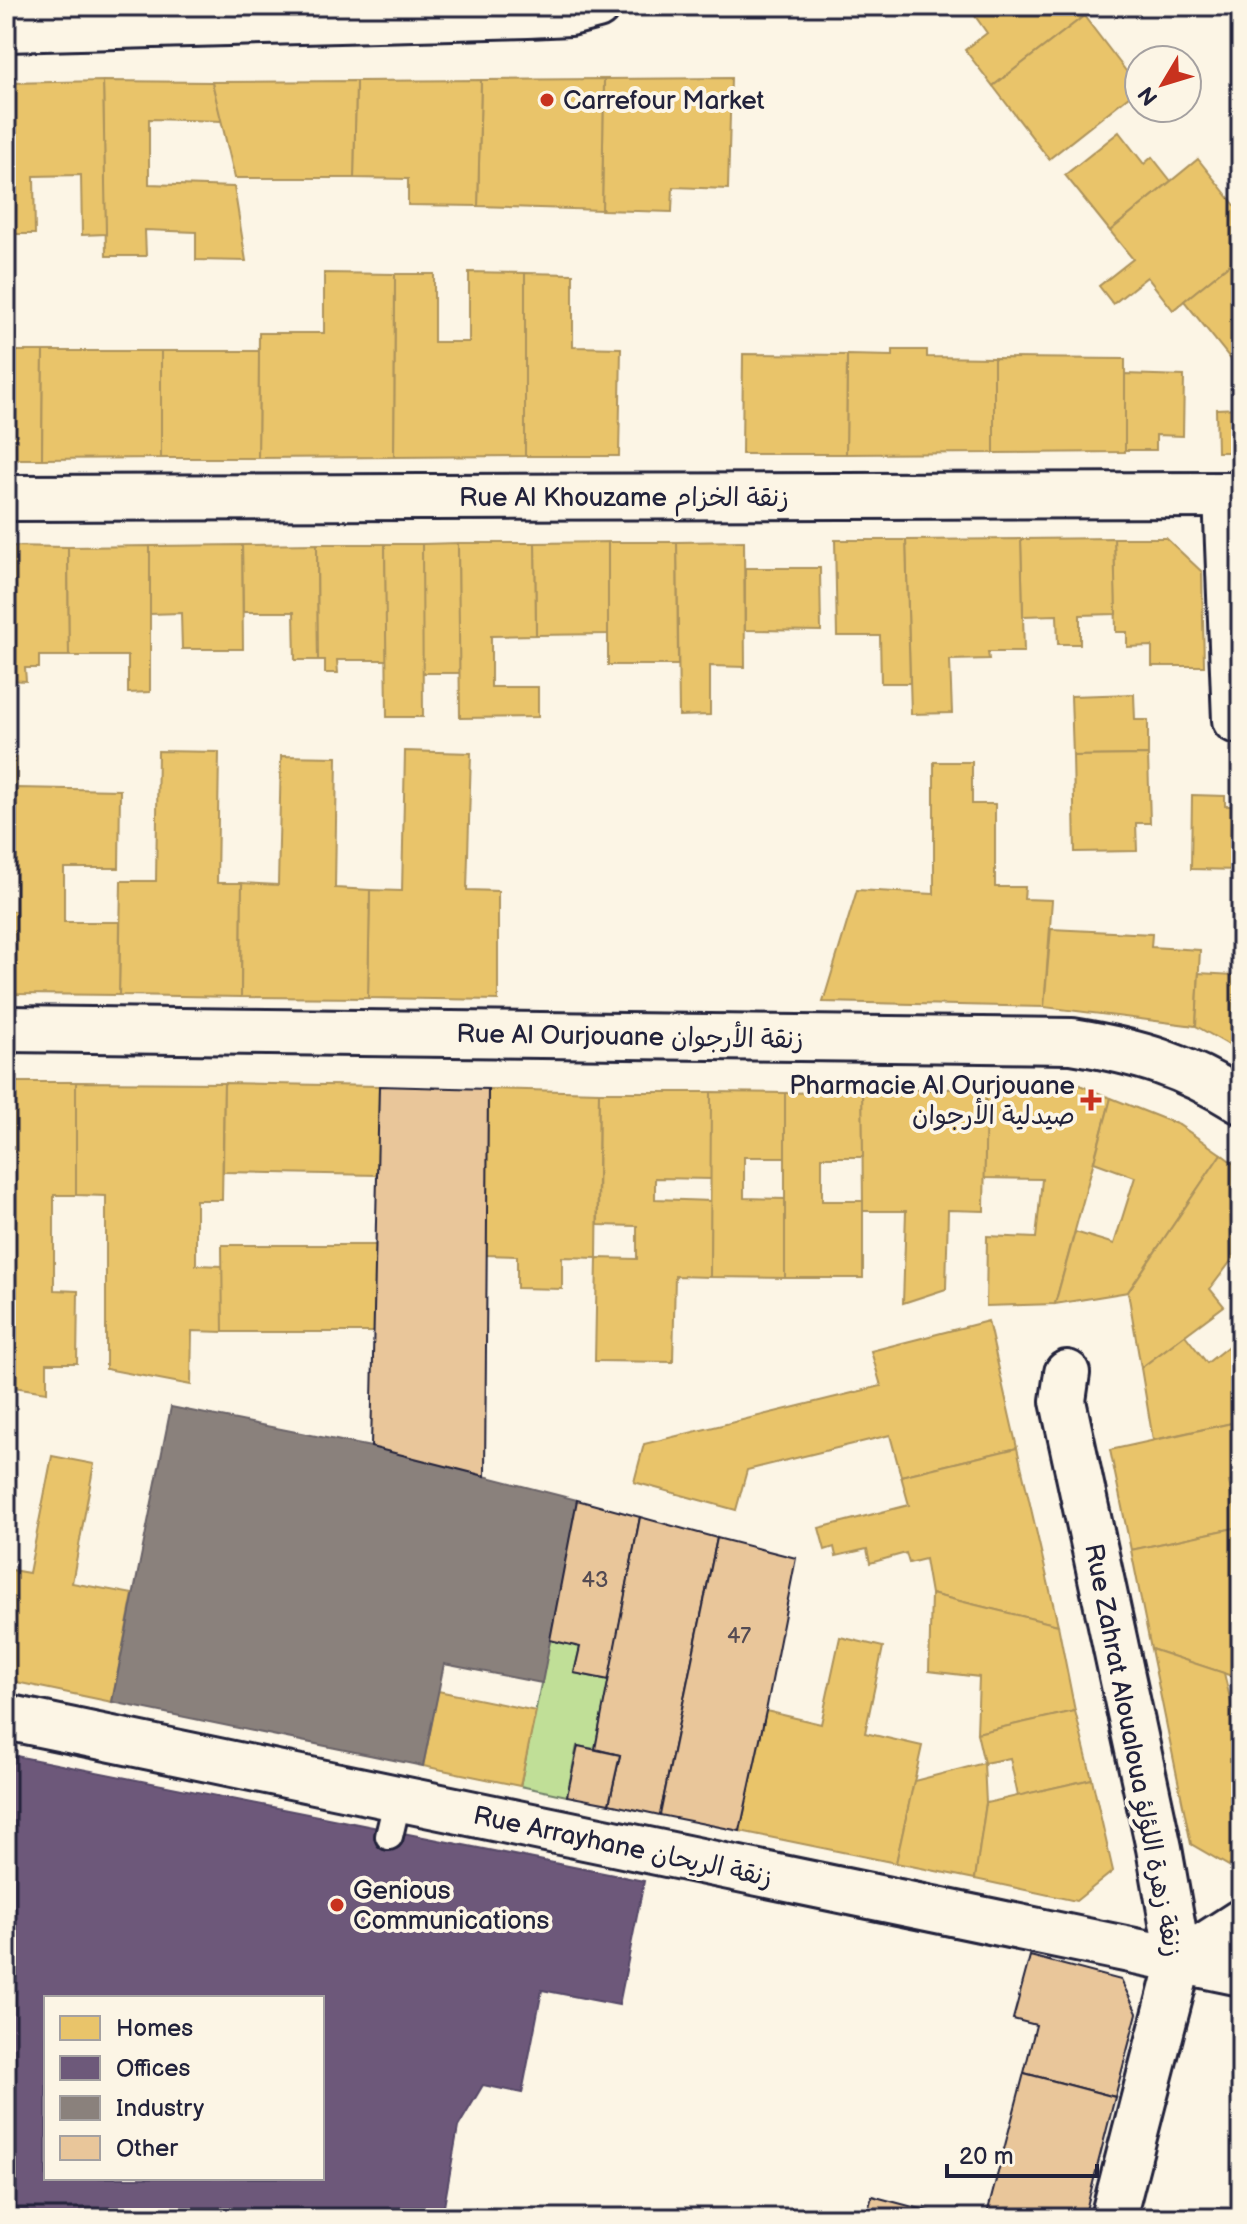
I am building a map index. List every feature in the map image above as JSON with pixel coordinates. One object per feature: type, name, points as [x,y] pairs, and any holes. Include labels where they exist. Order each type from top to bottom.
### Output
[{"type":"street","points":[[6,29],[163,16],[542,15],[570,13],[597,6]]},
{"type":"street","points":[[1234,495],[1235,720]]},
{"type":"street","name":"Rue Al Khouzame زنقة الخزام","points":[[6,498],[1234,495]]},
{"type":"street","name":"Rue Al Ourjouane زنقة الأرجوان","points":[[6,1029],[1072,1041],[1123,1049],[1169,1063],[1241,1101]]},
{"type":"street","name":"Rue Zahrat Aloualoua زنقة زهرة اللؤلؤ","points":[[1067,1373],[1063,1401],[1159,1848],[1179,1962],[1113,2218]]},
{"type":"street","name":"Rue Arrayhane زنقة الريحان","points":[[6,1717],[393,1817],[1241,1973]]},
{"type":"street","points":[[1179,1962],[1241,1922]]},
{"type":"green space","points":[[550,1640],[580,1647],[574,1673],[609,1680],[595,1749],[577,1746],[567,1796],[520,1786]]},
{"type":"building: Homes","points":[[968,6],[1077,6],[1084,16],[993,86],[965,50],[987,33]]},
{"type":"building: Homes","points":[[1084,16],[1123,67],[1123,101],[1049,159],[993,86]]},
{"type":"building: Homes","points":[[731,78],[728,189],[673,187],[672,212],[602,210],[604,79]]},
{"type":"building: Homes","points":[[604,79],[602,210],[478,206],[481,80]]},
{"type":"building: Homes","points":[[481,80],[478,206],[408,205],[408,179],[354,178],[356,81]]},
{"type":"building: Homes","points":[[103,81],[212,82],[222,121],[149,119],[149,184],[234,187],[246,261],[196,260],[196,232],[145,230],[146,256],[106,256]]},
{"type":"building: Homes","points":[[103,81],[106,234],[82,235],[81,175],[34,176],[35,234],[11,234],[8,83]]},
{"type":"building: Homes","points":[[356,81],[354,178],[235,178],[212,82]]},
{"type":"building: Homes","points":[[8,83],[10,204],[6,204]]},
{"type":"building: Homes","points":[[1119,132],[1144,164],[1152,157],[1171,181],[1110,231],[1065,175]]},
{"type":"building: Homes","points":[[1198,159],[1241,213],[1241,255],[1173,310],[1147,277],[1113,304],[1099,286],[1133,259],[1110,231]]},
{"type":"building: Homes","points":[[1241,255],[1241,372],[1184,301]]},
{"type":"building: Homes","points":[[469,272],[525,273],[525,456],[394,457],[395,274],[434,274],[434,342],[469,342]]},
{"type":"building: Homes","points":[[324,273],[395,274],[394,457],[258,458],[259,333],[324,333]]},
{"type":"building: Homes","points":[[525,273],[573,274],[573,347],[621,348],[619,456],[525,456]]},
{"type":"building: Homes","points":[[893,350],[927,350],[927,357],[994,358],[994,453],[846,454],[847,355],[893,356]]},
{"type":"building: Homes","points":[[6,351],[43,351],[42,459],[6,459]]},
{"type":"building: Homes","points":[[43,351],[161,351],[161,458],[42,459]]},
{"type":"building: Homes","points":[[161,351],[259,351],[258,458],[161,458]]},
{"type":"building: Homes","points":[[743,354],[847,355],[846,454],[742,454]]},
{"type":"building: Homes","points":[[994,358],[1125,359],[1125,452],[994,453]]},
{"type":"building: Homes","points":[[1125,374],[1184,376],[1183,436],[1156,435],[1156,450],[1125,450]]},
{"type":"building: Homes","points":[[1241,408],[1241,452],[1217,452],[1216,409]]},
{"type":"building: Homes","points":[[1114,538],[1166,538],[1202,572],[1204,666],[1152,666],[1152,646],[1127,647],[1127,632],[1116,632]]},
{"type":"building: Homes","points":[[1114,538],[1116,614],[1080,615],[1080,644],[1058,644],[1057,615],[1023,616],[1021,539]]},
{"type":"building: Homes","points":[[1021,539],[1024,652],[988,652],[989,659],[950,660],[952,713],[911,714],[906,540]]},
{"type":"building: Homes","points":[[835,540],[906,540],[910,683],[881,683],[880,636],[837,636]]},
{"type":"building: Homes","points":[[744,541],[745,667],[710,666],[710,715],[679,716],[677,542]]},
{"type":"building: Homes","points":[[608,542],[609,634],[536,635],[535,543]]},
{"type":"building: Homes","points":[[608,542],[677,542],[678,665],[608,665]]},
{"type":"building: Homes","points":[[458,543],[460,673],[422,673],[422,544]]},
{"type":"building: Homes","points":[[458,543],[535,543],[536,635],[491,636],[491,687],[538,687],[538,717],[460,718]]},
{"type":"building: Homes","points":[[317,544],[318,660],[295,660],[294,612],[243,612],[242,545]]},
{"type":"building: Homes","points":[[317,544],[385,544],[387,660],[337,660],[338,673],[325,673],[325,660],[318,660]]},
{"type":"building: Homes","points":[[385,544],[422,544],[423,717],[387,717]]},
{"type":"building: Homes","points":[[242,545],[243,649],[182,649],[181,613],[150,614],[150,546]]},
{"type":"building: Homes","points":[[6,546],[68,547],[69,656],[39,656],[39,668],[25,668],[26,681],[6,680]]},
{"type":"building: Homes","points":[[150,546],[150,692],[128,693],[128,656],[69,656],[68,547]]},
{"type":"building: Homes","points":[[745,568],[820,568],[821,631],[745,630]]},
{"type":"building: Homes","points":[[1134,694],[1135,720],[1148,720],[1148,755],[1073,756],[1071,696]]},
{"type":"building: Homes","points":[[158,751],[219,752],[217,883],[242,883],[241,997],[119,995],[121,881],[156,881]]},
{"type":"building: Homes","points":[[405,751],[471,753],[467,890],[498,891],[498,1000],[368,998],[370,890],[402,891]]},
{"type":"building: Homes","points":[[1148,755],[1150,823],[1136,823],[1137,851],[1075,852],[1073,756]]},
{"type":"building: Homes","points":[[281,756],[337,757],[335,888],[370,890],[368,998],[241,997],[242,883],[278,885]]},
{"type":"building: Homes","points":[[6,757],[17,757],[16,840],[6,840]]},
{"type":"building: Homes","points":[[934,762],[972,762],[972,804],[995,804],[995,887],[1025,887],[1024,899],[1052,900],[1044,1007],[823,1002],[857,890],[934,894]]},
{"type":"building: Homes","points":[[17,788],[120,790],[119,868],[64,868],[64,922],[120,922],[119,995],[15,994]]},
{"type":"building: Homes","points":[[1192,795],[1225,796],[1225,806],[1241,806],[1241,870],[1191,869]]},
{"type":"building: Homes","points":[[6,911],[16,911],[15,994],[6,994]]},
{"type":"building: Homes","points":[[1051,929],[1152,934],[1151,947],[1200,950],[1196,1026],[1044,1007]]},
{"type":"building: Homes","points":[[1235,963],[1241,964],[1241,1052],[1196,1026],[1199,973],[1234,975]]},
{"type":"building: Homes","points":[[6,1082],[76,1082],[76,1195],[54,1195],[54,1290],[78,1291],[77,1363],[47,1363],[47,1392],[6,1386],[6,1199],[15,1199],[16,1152],[6,1151]]},
{"type":"building: Homes","points":[[76,1082],[224,1083],[222,1200],[196,1200],[196,1265],[223,1266],[223,1332],[192,1331],[191,1385],[106,1369],[106,1196],[76,1195]]},
{"type":"building: Homes","points":[[224,1083],[379,1086],[378,1175],[223,1172]]},
{"type":"building: Homes","points":[[1077,1084],[1111,1098],[1055,1304],[986,1306],[987,1236],[1036,1238],[1042,1179],[984,1178],[986,1088]]},
{"type":"building: Homes","points":[[986,1088],[984,1211],[948,1210],[946,1289],[903,1303],[906,1211],[863,1211],[862,1091]]},
{"type":"building: Homes","points":[[488,1089],[599,1092],[597,1258],[562,1257],[562,1289],[517,1288],[517,1256],[486,1255]]},
{"type":"building: Homes","points":[[862,1091],[863,1157],[822,1157],[822,1201],[863,1201],[863,1278],[785,1278],[785,1093]]},
{"type":"building: Homes","points":[[599,1092],[711,1092],[711,1179],[655,1178],[655,1199],[711,1201],[710,1277],[675,1276],[673,1362],[595,1361],[597,1258],[637,1259],[637,1226],[598,1225]]},
{"type":"building: Homes","points":[[711,1092],[785,1093],[785,1157],[744,1157],[744,1198],[785,1199],[785,1278],[710,1277]]},
{"type":"building: Homes","points":[[1111,1098],[1179,1125],[1221,1154],[1128,1292],[1055,1304],[1075,1232],[1114,1244],[1135,1177],[1094,1162]]},
{"type":"building: Homes","points":[[1221,1154],[1241,1169],[1241,1257],[1237,1253],[1210,1289],[1224,1306],[1141,1368],[1128,1292]]},
{"type":"building: Homes","points":[[222,1245],[376,1245],[374,1332],[223,1332]]},
{"type":"building: Homes","points":[[988,1321],[1017,1448],[901,1476],[890,1435],[747,1470],[736,1510],[634,1482],[644,1444],[881,1386],[871,1351]]},
{"type":"building: Homes","points":[[1185,1335],[1207,1363],[1241,1336],[1241,1421],[1153,1440],[1141,1368]]},
{"type":"building: Homes","points":[[1241,1421],[1241,1479],[1229,1482],[1239,1527],[1131,1550],[1110,1450]]},
{"type":"building: Homes","points":[[1017,1448],[1058,1625],[931,1594],[925,1559],[909,1563],[906,1553],[870,1563],[867,1549],[836,1556],[834,1547],[825,1550],[819,1528],[909,1505],[901,1476]]},
{"type":"building: Homes","points":[[52,1456],[94,1464],[72,1583],[133,1594],[112,1702],[6,1680],[6,1569],[29,1573]]},
{"type":"building: Homes","points":[[1241,1527],[1241,1679],[1151,1649],[1131,1550]]},
{"type":"building: Homes","points":[[931,1594],[1058,1625],[1075,1711],[977,1733],[979,1677],[929,1671]]},
{"type":"building: Homes","points":[[840,1637],[883,1647],[865,1733],[922,1746],[896,1863],[740,1831],[766,1711],[821,1724]]},
{"type":"building: Homes","points":[[1151,1649],[1224,1673],[1241,1745],[1241,1859],[1229,1866],[1191,1844]]},
{"type":"building: Homes","points":[[438,1691],[536,1711],[520,1786],[423,1766]]},
{"type":"building: Homes","points":[[1075,1711],[1092,1779],[1018,1796],[1010,1758],[984,1763],[977,1733]]},
{"type":"building: Homes","points":[[984,1763],[986,1803],[975,1879],[896,1863],[914,1781]]},
{"type":"building: Homes","points":[[1092,1779],[1113,1871],[1076,1901],[975,1879],[986,1803]]},
{"type":"building: Offices","points":[[6,1754],[644,1881],[619,2005],[542,1990],[522,2093],[483,2085],[458,2127],[442,2218],[6,2218]]},
{"type":"building: Industry","points":[[171,1407],[371,1447],[577,1500],[542,1683],[444,1664],[423,1766],[112,1702]]},
{"type":"building: Other","points":[[379,1086],[488,1089],[485,1476],[371,1447]]},
{"type":"building: Other","points":[[577,1500],[640,1517],[609,1680],[574,1673],[580,1647],[550,1640]]},
{"type":"building: Other","points":[[640,1517],[717,1538],[660,1815],[609,1804],[620,1755],[595,1749]]},
{"type":"building: Other","points":[[717,1538],[796,1558],[740,1831],[660,1815]]},
{"type":"building: Other","points":[[578,1746],[620,1755],[609,1804],[567,1796]]},
{"type":"building: Other","points":[[1030,1956],[1121,1980],[1137,2013],[1115,2097],[1024,2073],[1036,2025],[1013,2019]]},
{"type":"building: Other","points":[[1024,2073],[1115,2097],[1084,2218],[986,2218]]},
{"type":"building: Other","points":[[872,2196],[954,2218],[866,2218]]},
{"type":"place","name":"Carrefour Market","points":[[547,100]]},
{"type":"place","name":"Pharmacie Al Ourjouane صيدلية الأرجوان","points":[[1091,1100]]},
{"type":"place","name":"Genious Communications","points":[[337,1905]]}]
